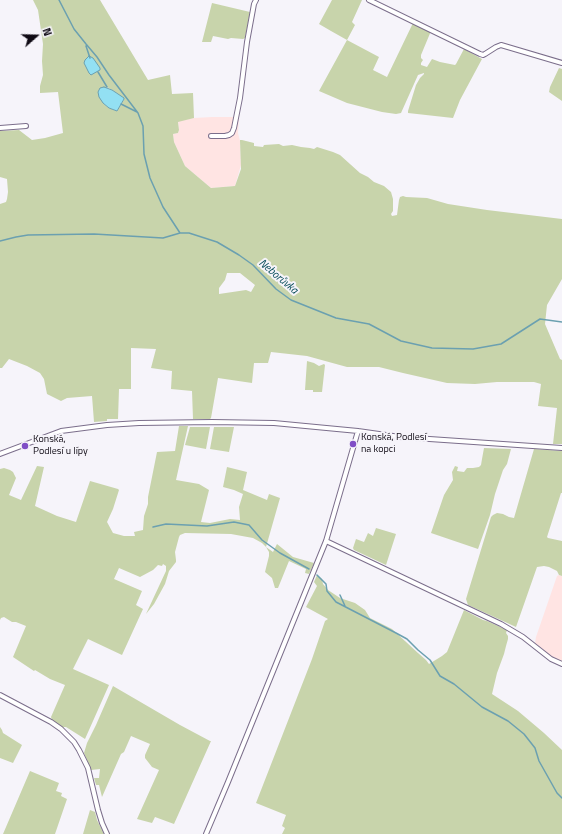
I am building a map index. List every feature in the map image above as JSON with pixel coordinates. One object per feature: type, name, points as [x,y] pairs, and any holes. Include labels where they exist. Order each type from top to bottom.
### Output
[{"type":"street","points":[[211,136],[229,135],[232,133],[234,128],[240,98],[247,42],[256,0]]},
{"type":"street","points":[[369,0],[483,55],[496,46],[501,45],[562,63]]},
{"type":"street","points":[[0,128],[26,126]]},
{"type":"street","points":[[0,454],[61,431],[107,425],[197,422],[274,423],[358,430],[400,437],[562,448]]},
{"type":"street","points":[[206,834],[326,541],[358,430]]},
{"type":"street","points":[[326,541],[501,624],[523,637],[551,659],[562,664]]},
{"type":"street","points":[[0,694],[51,722],[61,729],[74,742],[88,768],[98,810],[107,834]]},
{"type":"shaded area","points":[[212,117],[239,117],[238,133],[240,141],[241,165],[235,186],[211,188],[185,166],[174,142],[173,134],[178,133],[179,130],[178,121]]},
{"type":"shaded area","points":[[557,576],[562,576],[562,661],[551,656],[535,643]]},
{"type":"green space","points":[[33,0],[100,0],[148,80],[170,75],[172,94],[193,93],[194,118],[178,122],[178,133],[173,134],[174,142],[185,166],[211,188],[235,186],[241,169],[240,140],[242,140],[254,143],[254,146],[263,147],[264,145],[279,144],[283,146],[292,145],[314,149],[317,147],[340,155],[360,173],[374,182],[384,186],[391,192],[393,199],[392,216],[397,215],[399,200],[400,197],[403,196],[427,198],[448,204],[487,210],[562,219],[562,279],[547,305],[545,324],[560,359],[562,360],[562,444],[553,444],[557,408],[538,406],[541,384],[534,382],[497,382],[475,384],[447,383],[379,367],[347,367],[307,356],[271,352],[268,363],[254,363],[252,383],[218,378],[211,418],[193,419],[192,391],[171,389],[172,371],[151,368],[156,349],[131,348],[131,389],[119,389],[118,419],[107,419],[107,421],[94,422],[92,396],[67,398],[61,401],[47,394],[44,379],[40,373],[9,359],[2,368],[0,368],[0,204],[6,202],[8,192],[7,179],[0,177],[0,131],[19,130],[32,140],[63,133],[58,92],[40,93],[43,75],[43,44],[38,10]],"holes":[[[107,87],[124,99],[117,111],[109,108],[103,103]],[[227,273],[240,273],[255,285],[251,292],[246,290],[219,294],[219,288],[225,280]]]},
{"type":"green space","points":[[332,0],[362,0],[352,22],[355,25],[347,40],[319,24]]},
{"type":"green space","points":[[212,3],[250,12],[245,38],[228,39],[213,36],[211,42],[202,42]]},
{"type":"green space","points":[[413,23],[431,31],[421,55],[423,60],[421,65],[427,67],[432,59],[455,65],[464,49],[482,59],[460,100],[453,118],[408,113],[416,85],[424,73],[418,75],[401,113],[396,114],[347,103],[319,91],[347,40],[379,57],[373,70],[387,77]]},
{"type":"green space","points":[[559,68],[562,69],[562,101],[549,92]]},
{"type":"green space","points":[[307,361],[319,366],[325,365],[322,392],[305,390]]},
{"type":"green space","points":[[179,426],[188,426],[176,480],[199,484],[209,490],[201,522],[210,523],[230,519],[240,520],[239,507],[243,494],[223,487],[227,467],[247,472],[243,490],[267,500],[269,494],[280,498],[266,547],[253,538],[231,534],[185,533],[180,535],[175,552],[176,562],[169,571],[165,584],[154,604],[146,614],[166,571],[166,566],[163,564],[162,566],[158,565],[153,570],[140,577],[119,568],[114,579],[142,591],[136,605],[143,609],[122,655],[88,639],[73,669],[109,685],[85,739],[66,727],[63,729],[52,720],[51,717],[65,685],[50,679],[35,670],[34,671],[13,657],[26,626],[12,622],[4,617],[0,620],[0,469],[4,468],[13,472],[16,478],[9,495],[21,500],[37,466],[44,467],[35,506],[57,516],[76,522],[90,481],[118,489],[119,490],[113,509],[107,522],[113,533],[124,536],[135,536],[134,532],[143,530],[144,516],[148,504],[157,452],[175,451]]},
{"type":"green space","points":[[190,427],[210,427],[206,449],[185,445]]},
{"type":"green space","points":[[214,427],[234,427],[229,452],[210,449]]},
{"type":"green space","points":[[484,448],[511,449],[478,549],[431,533],[444,495],[453,480],[452,472],[455,466],[458,467],[457,471],[464,472],[467,468],[479,467],[481,465]]},
{"type":"green space","points":[[534,449],[562,451],[562,493],[547,537],[562,541],[562,576],[559,575],[557,571],[549,567],[537,567],[516,627],[468,605],[466,599],[491,517],[497,513],[514,518]]},
{"type":"green space","points":[[376,528],[396,534],[386,565],[354,550],[353,548],[356,539],[364,542],[368,533],[373,536]]},
{"type":"green space","points":[[277,544],[293,557],[314,563],[309,574],[305,573],[306,569],[289,561],[278,588],[275,588],[272,578],[265,572],[269,556],[269,552],[266,547],[273,552]]},
{"type":"green space","points":[[317,575],[322,579],[323,584],[328,590],[340,598],[355,603],[365,610],[370,618],[392,629],[429,664],[447,652],[464,610],[507,630],[506,633],[508,639],[492,694],[518,711],[562,750],[562,834],[282,834],[285,828],[282,826],[286,815],[256,803],[312,659],[325,621],[328,619],[306,607],[317,586],[314,582]]},
{"type":"green space","points":[[113,686],[180,725],[211,741],[174,824],[155,817],[152,823],[137,819],[159,770],[152,767],[145,758],[150,744],[131,736],[124,752],[121,754],[102,797],[99,785],[96,785],[94,778],[99,778],[100,769],[91,770],[84,753],[87,743]]},
{"type":"green space","points":[[0,727],[3,733],[22,745],[13,763],[0,758]]},
{"type":"green space","points":[[30,771],[59,783],[56,791],[62,793],[61,796],[67,799],[55,834],[3,834]]},
{"type":"green space","points":[[90,810],[95,812],[104,834],[83,834]]},
{"type":"water","points":[[89,56],[93,58],[100,68],[100,70],[91,75],[84,63]]},
{"type":"water","points":[[104,87],[112,90],[124,98],[117,111],[109,108],[99,97],[98,92],[100,88]]},
{"type":"waterway","points":[[59,0],[74,29],[97,57],[138,113],[143,126],[144,154],[150,178],[163,207],[180,233]]},
{"type":"waterway","points":[[86,46],[90,58]]},
{"type":"waterway","points":[[98,72],[107,87]]},
{"type":"waterway","points":[[121,104],[137,112]]},
{"type":"waterway","name":"Neborůvka","points":[[0,241],[28,235],[94,234],[163,238],[180,233],[189,233],[217,242],[239,255],[253,265],[276,289],[291,300],[336,318],[369,324],[401,341],[432,348],[473,349],[501,344],[540,319],[562,322]]},
{"type":"waterway","points":[[153,527],[166,524],[207,526],[234,522],[249,525],[262,540],[280,553],[309,569]]},
{"type":"waterway","points":[[317,575],[326,584],[327,591],[336,602],[407,639],[430,660],[440,676],[454,684],[482,707],[508,721],[524,734],[535,748],[539,761],[557,793],[562,798]]},
{"type":"waterway","points":[[340,595],[345,606]]},
{"type":"place","name":"Konská, Podlesí na kopci","points":[[353,444]]},
{"type":"place","name":"Konská, Podlesí u lípy","points":[[25,446]]}]
